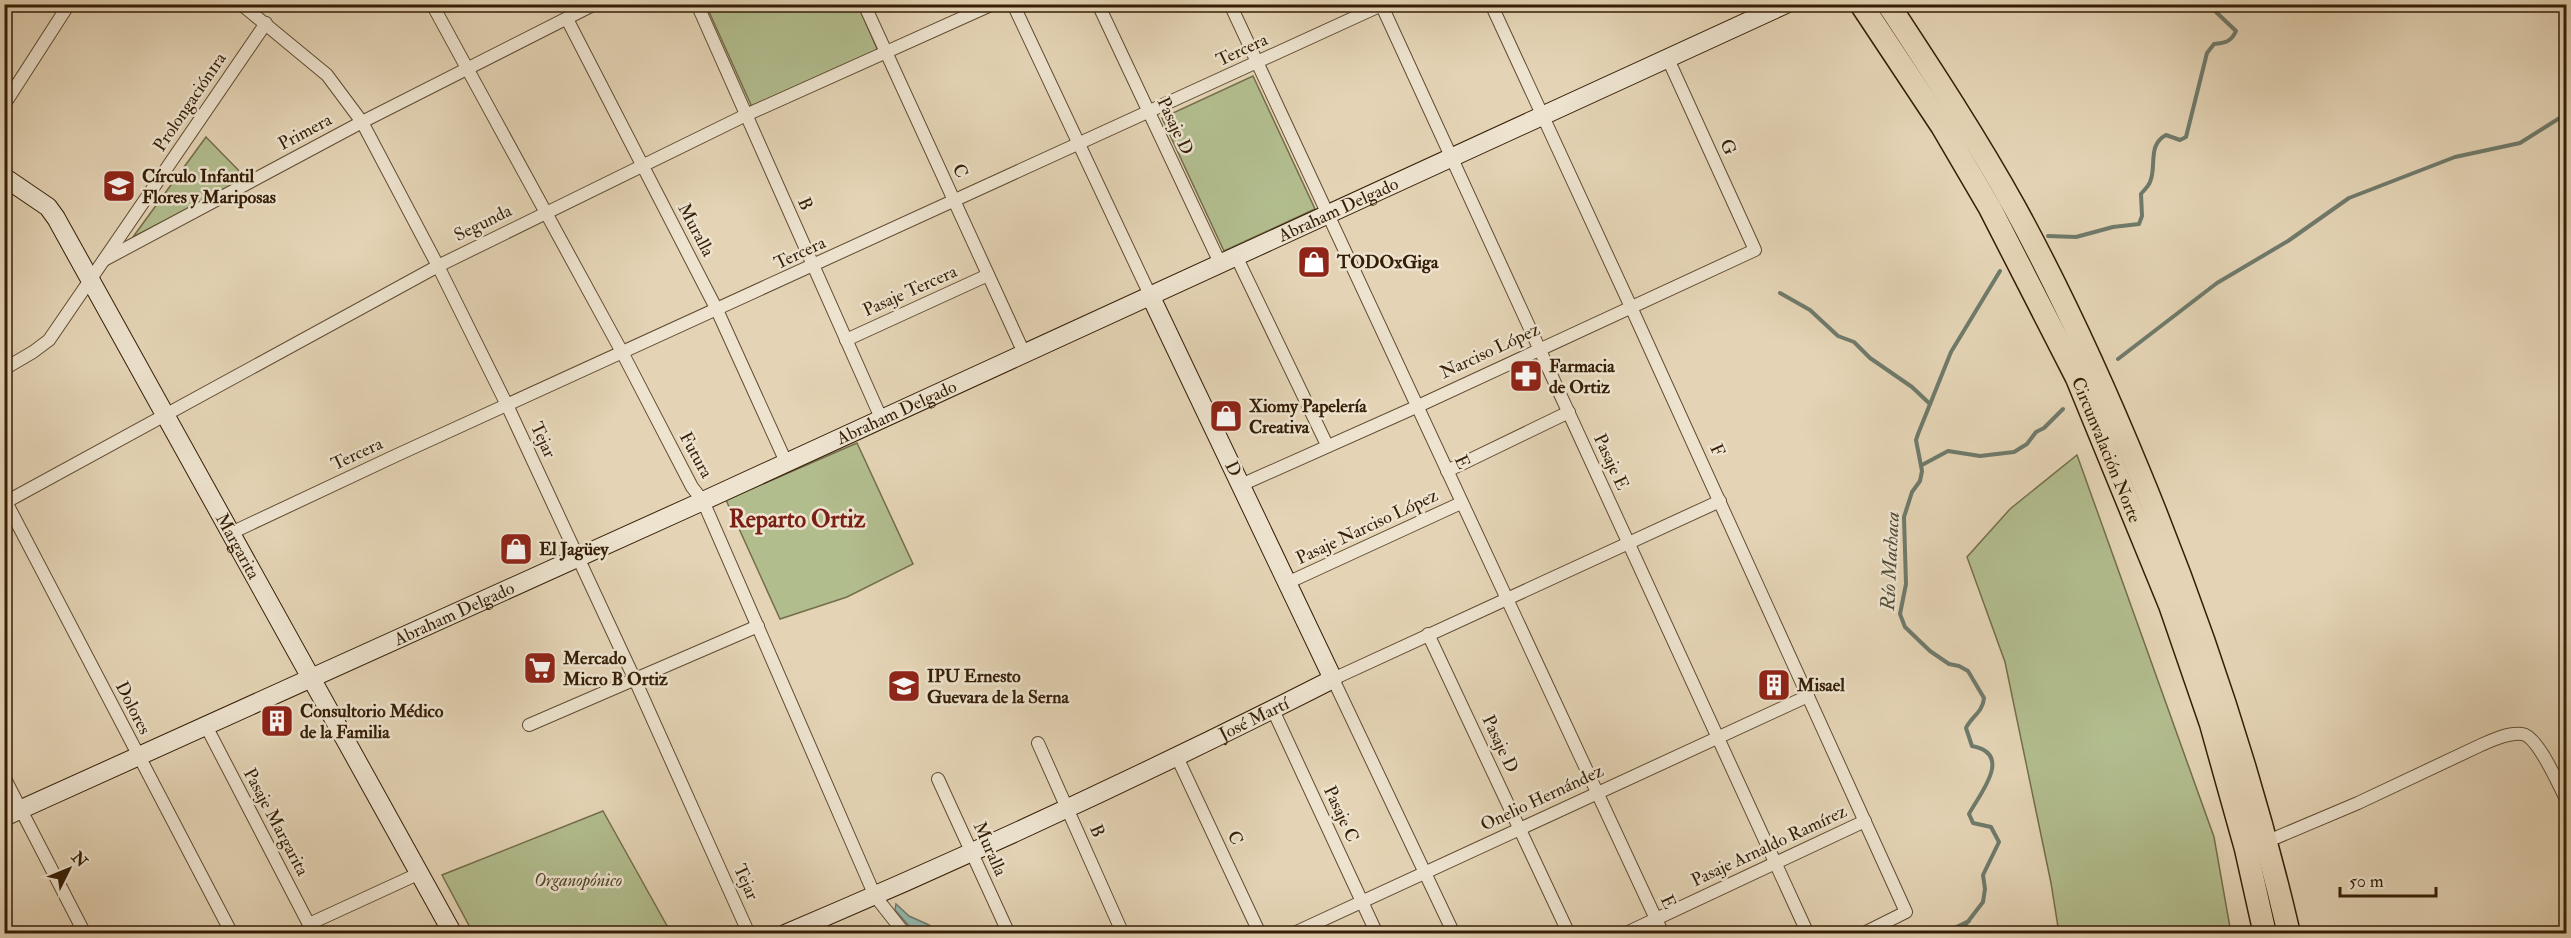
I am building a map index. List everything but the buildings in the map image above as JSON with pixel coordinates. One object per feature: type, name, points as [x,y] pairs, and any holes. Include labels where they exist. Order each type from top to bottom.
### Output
[{"type":"highway","name":"Circunvalación Norte","points":[[1861,4],[1942,126],[1984,198],[2077,378],[2170,606],[2211,724],[2246,849],[2265,933]]},
{"type":"highway","name":"Circunvalación Norte","points":[[1888,4],[1964,120],[2015,209],[2096,368],[2178,567],[2225,700],[2268,842],[2289,933]]},
{"type":"street","points":[[4,105],[69,4]]},
{"type":"street","name":"Tejar","points":[[241,4],[327,75],[362,122],[438,266],[507,405],[749,933]]},
{"type":"street","name":"Futura","points":[[432,4],[622,352],[692,487],[703,501],[875,896],[905,933]]},
{"type":"street","name":"Primera","points":[[4,369],[33,352],[49,339],[104,260],[362,122],[595,4]]},
{"type":"street","name":"B","points":[[697,4],[881,418]]},
{"type":"street","name":"C","points":[[864,4],[1024,353]]},
{"type":"street","name":"Segunda","points":[[5,501],[438,266],[746,115],[887,54],[993,4]]},
{"type":"street","name":"D","points":[[1013,4],[1454,933]]},
{"type":"street","name":"Pasaje D","points":[[1098,4],[1149,112],[1327,445]]},
{"type":"street","name":"E","points":[[1230,4],[1663,933]]},
{"type":"street","name":"F","points":[[1491,4],[1906,912],[1862,933]]},
{"type":"street","name":"Abraham Delgado","points":[[13,813],[703,501],[1785,4]]},
{"type":"street","name":"Tercera","points":[[231,533],[1382,5]]},
{"type":"street","name":"Pasaje E","points":[[1382,5],[1808,933]]},
{"type":"street","name":"Muralla","points":[[567,19],[717,310],[786,462]]},
{"type":"street","name":"Prolongación1ra","points":[[104,260],[266,23]]},
{"type":"street","name":"G","points":[[1668,58],[1755,250]]},
{"type":"street","name":"Margarita","points":[[4,177],[48,207],[453,933]]},
{"type":"street","name":"Narciso López","points":[[1241,485],[1416,407],[1539,348],[1755,250]]},
{"type":"street","name":"Pasaje Tercera","points":[[846,340],[988,275]]},
{"type":"street","name":"Pasaje Narciso López","points":[[1447,471],[1569,412]]},
{"type":"street","name":"Dolores","points":[[5,501],[232,933]]},
{"type":"street","name":"José Martí","points":[[785,933],[875,896],[1067,808],[1428,634],[1720,501]]},
{"type":"street","name":"Pasaje Narciso López","points":[[1287,583],[1461,503]]},
{"type":"street","points":[[529,725],[758,626]]},
{"type":"street","name":"Pasaje D","points":[[1428,634],[1569,933]]},
{"type":"street","name":"Onelio Hernández","points":[[1292,933],[1808,696]]},
{"type":"street","name":"Pasaje C","points":[[1273,710],[1377,933]]},
{"type":"street","name":"Pasaje Margarita","points":[[206,726],[312,929]]},
{"type":"street","points":[[2246,849],[2268,842],[2368,799],[2497,738],[2521,734],[2532,738],[2566,799]]},
{"type":"street","name":"B","points":[[1038,743],[1123,933]]},
{"type":"street","name":"C","points":[[1176,757],[1260,933]]},
{"type":"street","points":[[4,777],[13,813],[85,933]]},
{"type":"street","name":"Muralla","points":[[938,779],[1009,933]]},
{"type":"street","name":"Pasaje Arnaldo Ramírez","points":[[1624,933],[1865,821]]},
{"type":"street","points":[[312,929],[420,873]]},
{"type":"green space","points":[[706,5],[858,5],[878,51],[752,107]]},
{"type":"green space","points":[[1253,76],[1315,209],[1224,251],[1162,118]]},
{"type":"green space","points":[[206,137],[247,179],[133,237]]},
{"type":"green space","points":[[857,443],[913,564],[847,597],[780,619],[726,500]]},
{"type":"green space","points":[[2077,455],[2214,837],[2231,933],[2059,933],[2051,883],[2005,662],[1967,557],[2010,509]]},
{"type":"green space","name":"Organopónico","points":[[603,811],[671,933],[473,933],[442,875]]},
{"type":"water","points":[[896,904],[909,916],[929,925],[937,933],[927,933],[909,926],[895,910]]},
{"type":"waterway","name":"Río Machaca","points":[[2048,236],[2076,237],[2113,227],[2139,224],[2142,216],[2141,194],[2152,176],[2156,144],[2166,135],[2180,140],[2186,137],[2207,53],[2214,44],[2230,40],[2236,31],[2216,12],[2214,4]]},
{"type":"waterway","points":[[2118,359],[2217,283],[2288,241],[2349,198],[2455,157],[2520,143],[2566,114]]},
{"type":"waterway","name":"Río Machaca","points":[[1962,934],[1963,928],[1983,902],[1985,889],[1983,875],[1999,842],[1991,827],[1973,823],[1969,814],[1985,787],[1992,766],[1991,757],[1985,750],[1972,746],[1966,728],[1979,711],[1984,698],[1968,671],[1949,664],[1930,651],[1905,627],[1900,614],[1906,584],[1904,517],[1922,471],[1916,440],[1918,434],[1951,352],[2000,271]]},
{"type":"waterway","points":[[1780,293],[1810,310],[1838,336],[1854,342],[1870,358],[1912,387],[1930,404]]},
{"type":"waterway","points":[[1922,465],[1948,451],[1980,456],[2014,452],[2027,444],[2036,432],[2044,428],[2063,409]]},
{"type":"waterway","points":[[1942,934],[1969,921]]},
{"type":"place","name":"Círculo Infantil Flores y Mariposas","points":[[119,186]]},
{"type":"place","name":"TODOxGiga","points":[[1314,262]]},
{"type":"place","name":"Farmacia de Ortiz","points":[[1526,376]]},
{"type":"place","name":"Xiomy Papelería Creativa","points":[[1226,416]]},
{"type":"place","name":"El Jagüey","points":[[516,549]]},
{"type":"place","name":"Mercado Micro B Ortiz","points":[[540,668]]},
{"type":"place","name":"Misael","points":[[1774,685]]},
{"type":"place","name":"IPU Ernesto Guevara de la Serna","points":[[904,686]]},
{"type":"place","name":"Consultorio Médico de la Familia","points":[[277,721]]},
{"type":"district","name":"Reparto Ortiz","points":[[797,519]]}]
